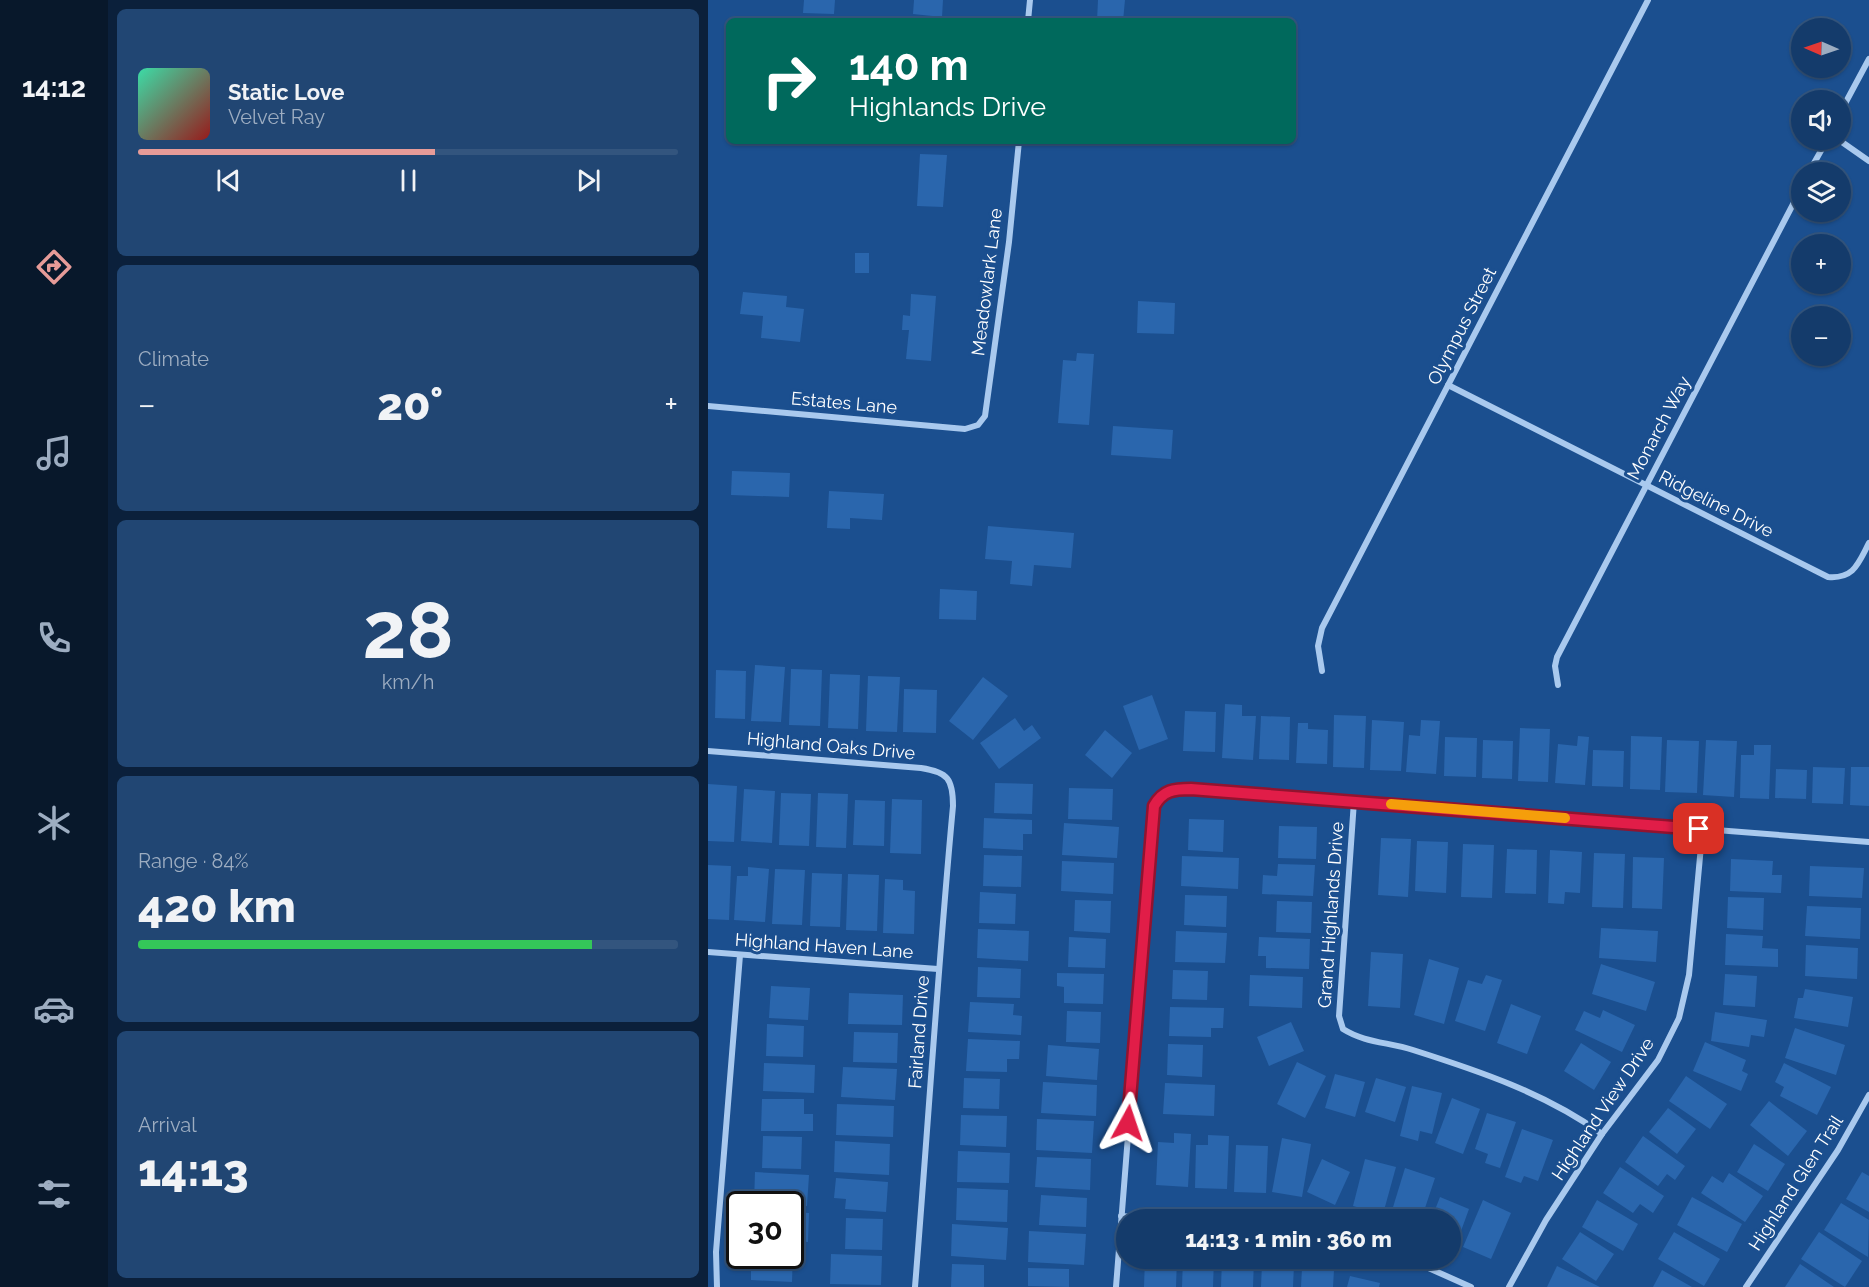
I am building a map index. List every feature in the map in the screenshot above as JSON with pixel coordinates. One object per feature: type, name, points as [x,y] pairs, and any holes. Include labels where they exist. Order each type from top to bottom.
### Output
[{"type":"street","points":[[1028,18],[1030,0]]},
{"type":"street","name":"Olympus Street","points":[[1322,671],[1318,646],[1322,628],[1648,0]]},
{"type":"street","points":[[1851,93],[1869,59]]},
{"type":"street","name":"Meadowlark Lane","points":[[978,425],[985,416],[1009,242],[1019,144]]},
{"type":"street","points":[[1851,148],[1869,161]]},
{"type":"street","name":"Monarch Way","points":[[1558,685],[1555,666],[1557,657],[1791,208]]},
{"type":"street","name":"Ridgeline Drive","points":[[1448,384],[1828,577],[1845,576],[1858,565],[1869,543]]},
{"type":"street","name":"Estates Lane","points":[[708,406],[965,429],[978,425]]},
{"type":"street","name":"Highland Oaks Drive","points":[[708,751],[921,768],[937,771],[949,779]]},
{"type":"street","name":"Fairland Drive","points":[[915,1287],[938,969],[953,806],[952,786],[949,779]]},
{"type":"street","points":[[1122,1209],[1154,806],[1170,790],[1191,789],[1354,801],[1869,842]]},
{"type":"street","name":"Grand Highlands Drive","points":[[1354,801],[1339,1016],[1343,1029],[1356,1037],[1408,1048],[1477,1071],[1557,1105],[1602,1134]]},
{"type":"street","name":"Highland View Drive","points":[[1509,1287],[1546,1220],[1602,1134],[1658,1060],[1679,1018],[1689,975],[1701,846],[1699,829]]},
{"type":"street","name":"Highland Haven Lane","points":[[708,952],[938,969]]},
{"type":"street","points":[[717,1287],[716,1252],[740,955]]},
{"type":"street","name":"Highland Glen Trail","points":[[1746,1287],[1838,1150],[1869,1095]]},
{"type":"street","points":[[1116,1287],[1117,1269]]},
{"type":"street","points":[[1431,1269],[1471,1287]]},
{"type":"building","points":[[804,0],[835,0],[834,14],[803,13]]},
{"type":"building","points":[[914,0],[943,0],[942,17],[913,14]]},
{"type":"building","points":[[1098,0],[1125,0],[1123,18],[1097,18]]},
{"type":"building","points":[[920,154],[947,155],[943,207],[917,206]]},
{"type":"building","points":[[855,253],[869,253],[869,273],[855,273]]},
{"type":"building","points":[[743,292],[787,296],[786,307],[804,309],[800,342],[761,338],[763,316],[740,314]]},
{"type":"building","points":[[911,294],[936,296],[931,361],[906,359],[909,330],[902,330],[903,315],[910,316]]},
{"type":"building","points":[[1138,301],[1175,303],[1174,334],[1137,333]]},
{"type":"building","points":[[1077,353],[1094,354],[1089,425],[1058,423],[1063,360],[1076,361]]},
{"type":"building","points":[[1113,426],[1173,430],[1171,459],[1111,455]]},
{"type":"building","points":[[732,471],[790,473],[789,497],[731,495]]},
{"type":"building","points":[[829,491],[884,494],[882,520],[850,518],[850,529],[827,528]]},
{"type":"building","points":[[988,526],[1074,533],[1071,568],[1034,565],[1032,586],[1010,584],[1012,561],[985,559]]},
{"type":"building","points":[[940,589],[977,591],[976,620],[939,619]]},
{"type":"building","points":[[755,665],[785,667],[781,722],[751,721]]},
{"type":"building","points":[[791,669],[822,670],[820,726],[789,725]]},
{"type":"building","points":[[716,670],[746,671],[745,719],[715,718]]},
{"type":"building","points":[[830,674],[860,675],[858,729],[828,728]]},
{"type":"building","points":[[868,676],[900,677],[897,732],[866,731]]},
{"type":"building","points":[[983,677],[1008,696],[973,740],[949,721]]},
{"type":"building","points":[[904,689],[937,690],[936,733],[903,732]]},
{"type":"building","points":[[1152,695],[1168,739],[1139,750],[1123,706]]},
{"type":"building","points":[[1225,704],[1242,705],[1242,716],[1256,716],[1253,760],[1222,758]]},
{"type":"building","points":[[1185,711],[1216,712],[1215,752],[1183,751]]},
{"type":"building","points":[[1334,715],[1366,716],[1364,768],[1333,767]]},
{"type":"building","points":[[1261,716],[1290,717],[1289,760],[1259,759]]},
{"type":"building","points":[[1015,718],[1024,731],[1032,725],[1041,738],[999,769],[980,743]]},
{"type":"building","points":[[1372,720],[1404,722],[1401,771],[1370,770]]},
{"type":"building","points":[[1421,720],[1440,721],[1436,774],[1406,772],[1409,735],[1420,736]]},
{"type":"building","points":[[1298,723],[1308,723],[1308,729],[1328,730],[1327,764],[1296,763]]},
{"type":"building","points":[[1520,728],[1550,729],[1548,782],[1518,781]]},
{"type":"building","points":[[1105,730],[1132,753],[1112,778],[1085,755]]},
{"type":"building","points":[[1578,736],[1589,737],[1585,785],[1555,783],[1558,744],[1577,746]]},
{"type":"building","points":[[1631,736],[1662,737],[1660,790],[1630,789]]},
{"type":"building","points":[[1445,737],[1477,738],[1476,777],[1444,776]]},
{"type":"building","points":[[1483,740],[1513,741],[1512,779],[1482,778]]},
{"type":"building","points":[[1667,740],[1699,741],[1697,793],[1665,792]]},
{"type":"building","points":[[1706,740],[1737,741],[1734,797],[1703,795]]},
{"type":"building","points":[[1754,745],[1771,745],[1769,799],[1740,798],[1741,755],[1754,755]]},
{"type":"building","points":[[1593,750],[1624,751],[1623,787],[1592,786]]},
{"type":"building","points":[[1813,767],[1845,768],[1843,804],[1812,803]]},
{"type":"building","points":[[1851,767],[1869,767],[1869,806],[1850,805]]},
{"type":"building","points":[[1776,769],[1807,770],[1806,799],[1775,798]]},
{"type":"building","points":[[995,783],[1033,784],[1032,814],[994,813]]},
{"type":"building","points":[[708,784],[737,786],[734,842],[708,841]]},
{"type":"building","points":[[1069,788],[1113,789],[1112,820],[1068,819]]},
{"type":"building","points":[[744,789],[775,791],[772,843],[741,841]]},
{"type":"building","points":[[781,793],[811,794],[809,846],[779,845]]},
{"type":"building","points":[[818,793],[848,794],[846,848],[816,847]]},
{"type":"building","points":[[892,799],[922,800],[921,854],[890,853]]},
{"type":"building","points":[[855,800],[885,801],[884,846],[853,845]]},
{"type":"building","points":[[984,818],[1032,820],[1032,834],[1023,834],[1023,850],[983,848]]},
{"type":"building","points":[[1189,819],[1224,820],[1223,852],[1188,850]]},
{"type":"building","points":[[1064,823],[1119,827],[1117,858],[1062,855]]},
{"type":"building","points":[[1279,826],[1317,827],[1316,859],[1278,858]]},
{"type":"building","points":[[1381,838],[1411,839],[1408,897],[1378,895]]},
{"type":"building","points":[[1417,841],[1448,842],[1446,893],[1415,891]]},
{"type":"building","points":[[1463,844],[1494,845],[1492,898],[1461,897]]},
{"type":"building","points":[[1507,849],[1537,850],[1536,894],[1505,893]]},
{"type":"building","points":[[1550,850],[1582,852],[1580,893],[1565,892],[1564,904],[1548,903]]},
{"type":"building","points":[[1594,853],[1625,854],[1623,908],[1592,907]]},
{"type":"building","points":[[984,855],[1022,856],[1021,887],[983,886]]},
{"type":"building","points":[[1182,856],[1239,858],[1238,889],[1181,886]]},
{"type":"building","points":[[1633,857],[1664,858],[1662,909],[1632,908]]},
{"type":"building","points":[[1731,859],[1773,861],[1772,875],[1782,875],[1781,893],[1730,891]]},
{"type":"building","points":[[1062,861],[1114,863],[1113,894],[1061,891]]},
{"type":"building","points":[[1278,864],[1315,865],[1313,896],[1262,894],[1263,875],[1277,876]]},
{"type":"building","points":[[708,865],[731,866],[729,920],[708,919]]},
{"type":"building","points":[[1810,866],[1864,868],[1862,898],[1809,896]]},
{"type":"building","points":[[748,867],[769,869],[765,922],[734,920],[737,876],[748,876]]},
{"type":"building","points":[[775,869],[805,870],[802,925],[772,924]]},
{"type":"building","points":[[812,873],[842,874],[840,927],[810,926]]},
{"type":"building","points":[[848,874],[879,875],[877,931],[846,930]]},
{"type":"building","points":[[885,879],[903,880],[903,890],[915,891],[914,934],[883,933]]},
{"type":"building","points":[[980,892],[1016,894],[1015,924],[979,923]]},
{"type":"building","points":[[1185,895],[1227,896],[1226,927],[1184,925]]},
{"type":"building","points":[[1728,897],[1764,898],[1763,930],[1727,928]]},
{"type":"building","points":[[1075,900],[1111,901],[1110,933],[1074,931]]},
{"type":"building","points":[[1277,901],[1312,902],[1311,933],[1276,932]]},
{"type":"building","points":[[1807,906],[1861,908],[1860,939],[1805,936]]},
{"type":"building","points":[[1601,928],[1658,931],[1656,962],[1599,958]]},
{"type":"building","points":[[978,929],[1029,931],[1028,961],[977,958]]},
{"type":"building","points":[[1176,931],[1227,933],[1225,963],[1175,962]]},
{"type":"building","points":[[1726,934],[1763,936],[1762,948],[1778,949],[1778,967],[1725,965]]},
{"type":"building","points":[[1069,937],[1106,939],[1105,968],[1068,967]]},
{"type":"building","points":[[1259,937],[1310,939],[1309,969],[1266,968],[1266,956],[1258,956]]},
{"type":"building","points":[[1806,945],[1858,948],[1857,979],[1805,976]]},
{"type":"building","points":[[1371,952],[1403,954],[1400,1008],[1368,1006]]},
{"type":"building","points":[[1429,959],[1459,968],[1444,1024],[1414,1015]]},
{"type":"building","points":[[1601,964],[1655,982],[1646,1011],[1592,994]]},
{"type":"building","points":[[978,967],[1021,969],[1020,998],[977,997]]},
{"type":"building","points":[[1173,970],[1208,971],[1207,1000],[1172,999]]},
{"type":"building","points":[[1057,973],[1104,974],[1103,1004],[1064,1003],[1064,987],[1057,986]]},
{"type":"building","points":[[1725,974],[1757,976],[1755,1007],[1723,1005]]},
{"type":"building","points":[[1250,975],[1303,977],[1302,1008],[1249,1006]]},
{"type":"building","points":[[1486,975],[1502,980],[1485,1031],[1455,1021],[1468,980],[1482,984]]},
{"type":"building","points":[[771,986],[810,988],[808,1020],[769,1018]]},
{"type":"building","points":[[1805,989],[1853,997],[1848,1027],[1794,1018],[1798,998],[1803,998]]},
{"type":"building","points":[[849,993],[903,995],[902,1025],[848,1024]]},
{"type":"building","points":[[970,1002],[1014,1004],[1013,1015],[1022,1016],[1021,1035],[968,1032]]},
{"type":"building","points":[[1511,1004],[1541,1016],[1527,1054],[1497,1043]]},
{"type":"building","points":[[1170,1007],[1224,1008],[1223,1028],[1211,1028],[1211,1037],[1169,1036]]},
{"type":"building","points":[[1603,1010],[1635,1025],[1622,1052],[1575,1030],[1584,1011],[1600,1018]]},
{"type":"building","points":[[1067,1011],[1101,1012],[1100,1043],[1066,1042]]},
{"type":"building","points":[[1715,1012],[1767,1020],[1764,1037],[1751,1035],[1749,1047],[1711,1041]]},
{"type":"building","points":[[1291,1022],[1304,1051],[1269,1066],[1257,1037]]},
{"type":"building","points":[[767,1024],[804,1026],[803,1057],[766,1056]]},
{"type":"building","points":[[1795,1028],[1845,1045],[1836,1075],[1785,1058]]},
{"type":"building","points":[[854,1032],[898,1033],[897,1063],[853,1062]]},
{"type":"building","points":[[968,1039],[1020,1041],[1019,1059],[1007,1059],[1007,1072],[966,1071]]},
{"type":"building","points":[[1705,1042],[1746,1060],[1742,1071],[1748,1074],[1741,1091],[1693,1071]]},
{"type":"building","points":[[1581,1043],[1611,1062],[1594,1090],[1564,1071]]},
{"type":"building","points":[[1168,1044],[1203,1045],[1202,1077],[1167,1075]]},
{"type":"building","points":[[1048,1045],[1099,1049],[1097,1080],[1046,1076]]},
{"type":"building","points":[[1297,1062],[1326,1076],[1305,1118],[1277,1104]]},
{"type":"building","points":[[764,1063],[815,1065],[814,1093],[763,1091]]},
{"type":"building","points":[[1784,1063],[1831,1087],[1817,1115],[1780,1096],[1784,1087],[1775,1082]]},
{"type":"building","points":[[843,1067],[897,1069],[895,1100],[841,1097]]},
{"type":"building","points":[[1335,1074],[1365,1082],[1355,1117],[1325,1108]]},
{"type":"building","points":[[1686,1076],[1727,1104],[1710,1129],[1669,1101]]},
{"type":"building","points":[[964,1078],[1000,1079],[999,1109],[963,1108]]},
{"type":"building","points":[[1376,1078],[1406,1087],[1395,1122],[1365,1112]]},
{"type":"building","points":[[1043,1082],[1097,1085],[1096,1116],[1041,1113]]},
{"type":"building","points":[[1165,1083],[1215,1085],[1214,1116],[1163,1114]]},
{"type":"building","points":[[1412,1086],[1442,1093],[1432,1134],[1420,1131],[1418,1141],[1400,1136]]},
{"type":"building","points":[[1452,1098],[1480,1109],[1463,1154],[1435,1143]]},
{"type":"building","points":[[762,1099],[804,1099],[804,1114],[813,1114],[813,1131],[761,1131]]},
{"type":"building","points":[[1769,1101],[1807,1131],[1788,1156],[1750,1125]]},
{"type":"building","points":[[837,1104],[894,1106],[893,1137],[836,1135]]},
{"type":"building","points":[[1668,1108],[1696,1129],[1677,1154],[1649,1132]]},
{"type":"building","points":[[1487,1113],[1516,1122],[1500,1168],[1485,1163],[1488,1154],[1475,1149]]},
{"type":"building","points":[[961,1115],[1007,1116],[1006,1147],[960,1145]]},
{"type":"building","points":[[1037,1119],[1094,1121],[1092,1153],[1036,1150]]},
{"type":"building","points":[[1522,1129],[1553,1140],[1538,1181],[1524,1176],[1521,1183],[1505,1177]]},
{"type":"building","points":[[1174,1133],[1191,1134],[1188,1187],[1156,1185],[1158,1142],[1174,1143]]},
{"type":"building","points":[[1208,1135],[1229,1136],[1227,1189],[1195,1188],[1196,1145],[1208,1145]]},
{"type":"building","points":[[763,1136],[802,1137],[801,1169],[762,1168]]},
{"type":"building","points":[[1643,1136],[1685,1166],[1675,1180],[1667,1174],[1658,1186],[1625,1162]]},
{"type":"building","points":[[1282,1138],[1311,1144],[1302,1197],[1272,1192]]},
{"type":"building","points":[[835,1141],[890,1144],[889,1175],[834,1172]]},
{"type":"building","points":[[1754,1144],[1785,1164],[1768,1191],[1737,1172]]},
{"type":"building","points":[[1236,1145],[1268,1146],[1266,1193],[1234,1192]]},
{"type":"building","points":[[958,1151],[1010,1153],[1009,1183],[957,1182]]},
{"type":"building","points":[[1037,1157],[1091,1159],[1090,1190],[1035,1187]]},
{"type":"building","points":[[1322,1159],[1350,1172],[1335,1205],[1307,1192]]},
{"type":"building","points":[[1365,1159],[1396,1167],[1384,1209],[1364,1209],[1353,1206]]},
{"type":"building","points":[[1620,1167],[1664,1196],[1653,1213],[1640,1204],[1633,1213],[1603,1193]]},
{"type":"building","points":[[1405,1168],[1435,1178],[1425,1209],[1392,1209]]},
{"type":"building","points":[[755,1172],[809,1175],[807,1206],[804,1206],[804,1191],[754,1191]]},
{"type":"building","points":[[1862,1172],[1869,1176],[1869,1212],[1846,1199]]},
{"type":"building","points":[[1729,1173],[1763,1196],[1745,1222],[1701,1193],[1712,1176],[1723,1183]]},
{"type":"building","points":[[836,1178],[888,1182],[886,1212],[845,1209],[846,1199],[834,1198]]},
{"type":"building","points":[[957,1188],[1008,1190],[1007,1222],[956,1220]]},
{"type":"building","points":[[1041,1195],[1087,1198],[1086,1227],[1039,1225]]},
{"type":"building","points":[[1440,1197],[1469,1209],[1461,1231],[1461,1209],[1435,1209]]},
{"type":"building","points":[[1692,1197],[1742,1224],[1727,1252],[1677,1225]]},
{"type":"building","points":[[1483,1200],[1511,1213],[1491,1259],[1463,1247]]},
{"type":"building","points":[[1597,1200],[1638,1224],[1623,1251],[1582,1227]]},
{"type":"building","points":[[1841,1203],[1869,1220],[1868,1257],[1824,1230]]},
{"type":"building","points":[[804,1213],[809,1213],[808,1242],[804,1242]]},
{"type":"building","points":[[846,1218],[883,1219],[882,1250],[845,1249]]},
{"type":"building","points":[[952,1224],[1008,1228],[1006,1260],[951,1256]]},
{"type":"building","points":[[1029,1231],[1086,1234],[1084,1265],[1028,1262]]},
{"type":"building","points":[[1580,1232],[1614,1254],[1596,1281],[1562,1259]]},
{"type":"building","points":[[1674,1232],[1720,1259],[1704,1286],[1658,1259]]},
{"type":"building","points":[[1819,1232],[1862,1261],[1845,1287],[1801,1259]]},
{"type":"building","points":[[831,1254],[882,1256],[881,1285],[830,1284]]},
{"type":"building","points":[[952,1264],[984,1265],[984,1287],[951,1287]]},
{"type":"building","points":[[1800,1264],[1834,1287],[1785,1287]]},
{"type":"building","points":[[1557,1266],[1600,1287],[1547,1287]]},
{"type":"building","points":[[1028,1268],[1069,1269],[1069,1287],[1028,1286]]},
{"type":"building","points":[[751,1269],[792,1269],[792,1282],[751,1280]]},
{"type":"building","points":[[1145,1269],[1177,1269],[1176,1287],[1144,1287]]},
{"type":"building","points":[[1183,1269],[1214,1269],[1213,1287],[1182,1287]]},
{"type":"building","points":[[1222,1269],[1254,1269],[1253,1287],[1221,1287]]},
{"type":"building","points":[[1262,1269],[1294,1269],[1293,1287],[1261,1287]]},
{"type":"building","points":[[1302,1269],[1334,1270],[1333,1287],[1301,1287]]},
{"type":"building","points":[[1662,1270],[1692,1287],[1653,1287]]},
{"type":"building","points":[[1350,1276],[1380,1283],[1379,1287],[1347,1287]]},
{"type":"slow traffic","points":[[1391,804],[1565,818]]},
{"type":"route","points":[[1128,1123],[1154,806],[1158,799],[1170,790],[1191,789],[1354,801],[1699,829]]}]
